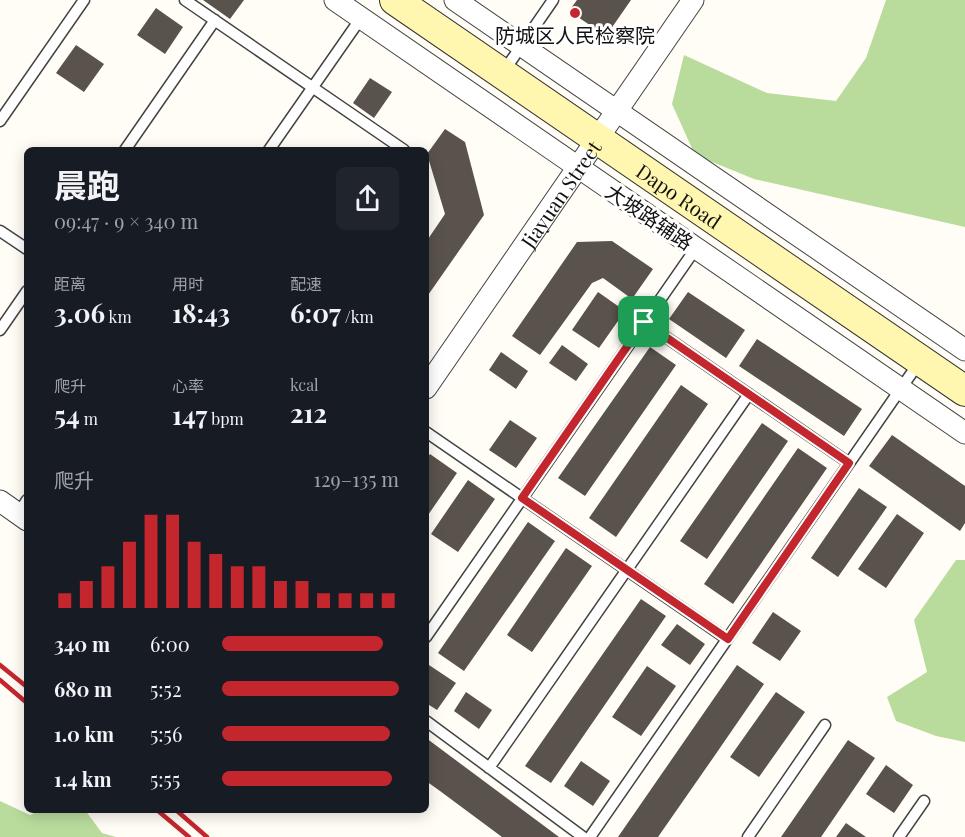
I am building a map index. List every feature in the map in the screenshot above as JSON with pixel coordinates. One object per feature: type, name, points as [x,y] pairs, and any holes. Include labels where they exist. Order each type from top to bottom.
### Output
[{"type":"main road","name":"Dapo Road","points":[[395,0],[965,391]]},
{"type":"street","name":"大坡路辅路","points":[[335,0],[965,433]]},
{"type":"street","points":[[455,0],[965,350]]},
{"type":"street","name":"Jiayuan Street","points":[[429,384],[693,0]]},
{"type":"street","points":[[0,501],[24,511]]},
{"type":"lane","points":[[0,121],[84,0]]},
{"type":"lane","points":[[185,0],[400,147]]},
{"type":"lane","points":[[502,74],[553,0]]},
{"type":"lane","points":[[271,147],[361,18]]},
{"type":"lane","points":[[127,147],[215,20]]},
{"type":"lane","points":[[0,231],[24,247]]},
{"type":"lane","points":[[429,633],[696,248]]},
{"type":"lane","points":[[0,330],[24,295]]},
{"type":"lane","points":[[644,322],[849,463]]},
{"type":"lane","points":[[590,837],[920,360]]},
{"type":"lane","points":[[489,768],[749,394]]},
{"type":"lane","points":[[429,434],[728,639]]},
{"type":"lane","points":[[429,723],[583,837]]},
{"type":"lane","points":[[748,837],[825,725]]},
{"type":"lane","points":[[899,837],[924,801]]},
{"type":"green space","points":[[886,0],[965,0],[965,227],[754,179],[695,155],[672,104],[684,55],[767,93],[836,101],[866,58]]},
{"type":"green space","points":[[956,560],[965,560],[965,742],[936,736],[896,721],[887,697],[927,672],[914,620]]},
{"type":"green space","points":[[0,801],[30,815],[34,813],[87,813],[102,833],[116,837],[0,837]]},
{"type":"building","points":[[203,0],[244,0],[230,19]]},
{"type":"building","points":[[577,0],[631,0],[606,36],[569,11]]},
{"type":"building","points":[[156,8],[183,27],[165,54],[137,35]]},
{"type":"building","points":[[76,45],[104,64],[84,92],[56,73]]},
{"type":"building","points":[[370,78],[392,92],[374,118],[353,103]]},
{"type":"building","points":[[445,129],[465,142],[484,215],[429,294],[429,238],[445,214],[429,161],[429,151]]},
{"type":"building","points":[[612,241],[653,269],[632,299],[603,278],[592,283],[540,355],[512,336],[577,242]]},
{"type":"building","points":[[598,292],[625,311],[599,348],[572,330]]},
{"type":"building","points":[[688,292],[745,330],[726,358],[669,319]]},
{"type":"building","points":[[757,339],[862,409],[844,436],[739,366]]},
{"type":"building","points":[[562,345],[588,364],[576,381],[549,363]]},
{"type":"building","points":[[650,347],[676,365],[585,496],[558,478]]},
{"type":"building","points":[[501,352],[528,371],[516,389],[489,370]]},
{"type":"building","points":[[681,385],[708,404],[616,537],[589,518]]},
{"type":"building","points":[[510,420],[537,438],[516,468],[489,450]]},
{"type":"building","points":[[762,423],[788,441],[707,559],[680,541]]},
{"type":"building","points":[[892,435],[965,486],[965,523],[960,531],[869,466]]},
{"type":"building","points":[[798,448],[827,468],[733,604],[704,584]]},
{"type":"building","points":[[430,454],[457,473],[429,514]]},
{"type":"building","points":[[468,480],[495,499],[458,552],[431,534]]},
{"type":"building","points":[[859,488],[887,507],[838,577],[811,558]]},
{"type":"building","points":[[897,514],[924,533],[886,588],[858,569]]},
{"type":"building","points":[[528,522],[555,541],[464,671],[438,653]]},
{"type":"building","points":[[566,548],[592,566],[532,652],[507,635]]},
{"type":"building","points":[[641,599],[666,616],[551,783],[525,766]]},
{"type":"building","points":[[773,612],[801,631],[780,661],[752,643]]},
{"type":"building","points":[[677,624],[705,644],[690,665],[661,645]]},
{"type":"building","points":[[429,665],[456,683],[437,710],[429,705]]},
{"type":"building","points":[[737,665],[764,684],[713,758],[658,837],[618,837]]},
{"type":"building","points":[[647,666],[676,686],[641,736],[612,717]]},
{"type":"building","points":[[466,692],[492,710],[479,729],[454,711]]},
{"type":"building","points":[[776,692],[805,712],[759,777],[730,757]]},
{"type":"building","points":[[429,740],[559,837],[502,837],[429,783]]},
{"type":"building","points":[[848,740],[875,758],[821,837],[781,837]]},
{"type":"building","points":[[581,761],[610,781],[593,806],[564,786]]},
{"type":"building","points":[[886,765],[913,785],[894,813],[866,794]]},
{"type":"building","points":[[846,823],[866,837],[836,837]]},
{"type":"railway","points":[[0,665],[24,685]]},
{"type":"railway","points":[[0,680],[24,700]]},
{"type":"railway","points":[[161,813],[189,837]]},
{"type":"railway","points":[[179,813],[207,837]]},
{"type":"place","name":"防城区人民检察院","points":[[575,13]]},
{"type":"route","points":[[644,322],[849,463],[728,639],[522,498],[644,322]]}]
